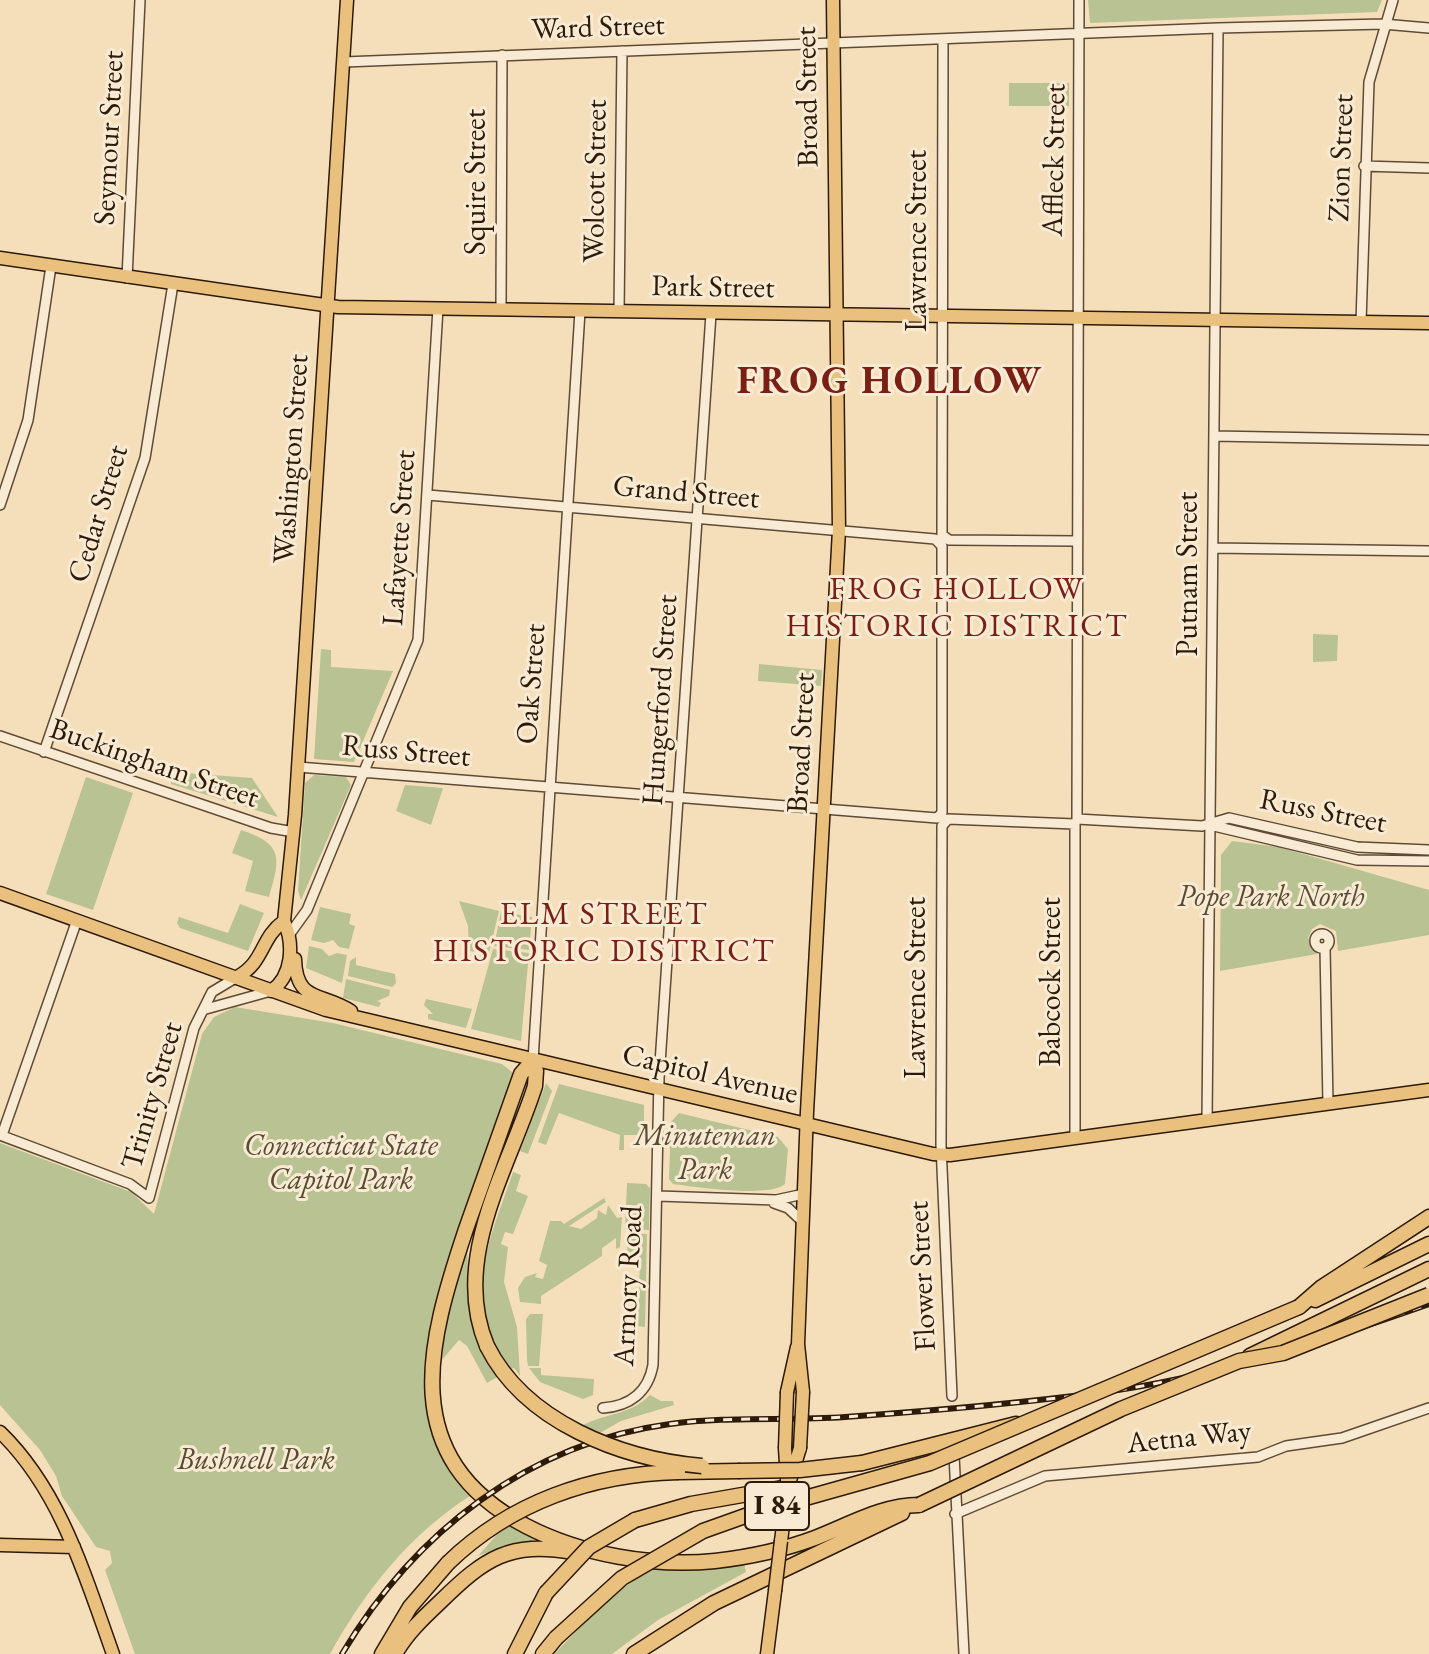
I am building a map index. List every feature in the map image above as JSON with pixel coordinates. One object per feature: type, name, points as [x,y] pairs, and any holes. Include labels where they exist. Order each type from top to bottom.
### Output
[{"type":"highway","points":[[533,1060],[537,1073],[535,1086],[476,1261],[474,1302],[487,1346],[500,1369],[524,1397],[570,1426],[655,1457],[738,1471]]},
{"type":"highway","points":[[533,1060],[520,1078],[439,1315],[431,1364],[436,1419],[458,1468],[501,1510],[554,1538],[633,1558]]},
{"type":"highway","points":[[1299,1307],[1322,1287],[1383,1251],[1429,1217]]},
{"type":"highway","name":"I 84","points":[[543,1654],[556,1638],[622,1578],[703,1531],[750,1513],[913,1468],[1299,1307],[1429,1244]]},
{"type":"highway","name":"I 84","points":[[634,1654],[714,1603],[1092,1422],[1239,1361],[1429,1269]]},
{"type":"highway","points":[[1239,1361],[1272,1356],[1429,1295]]},
{"type":"highway","points":[[382,1654],[410,1607],[448,1563],[504,1519],[579,1486],[639,1474],[800,1470],[862,1463],[906,1454],[993,1427],[1024,1423]]},
{"type":"highway","points":[[515,1654],[546,1593],[589,1547],[635,1520],[707,1500],[788,1487]]},
{"type":"highway","points":[[395,1654],[416,1626],[464,1579],[502,1554],[541,1547],[689,1562],[759,1555],[805,1542],[886,1510],[919,1505]]},
{"type":"main road","name":"Washington Street","points":[[271,991],[287,972],[289,888],[347,0]]},
{"type":"main road","name":"Broad Street","points":[[767,1654],[788,1487],[800,1448],[803,1392],[798,1344],[806,1125],[839,530],[833,0]]},
{"type":"main road","name":"Park Street","points":[[0,258],[328,306],[942,318],[1429,323]]},
{"type":"main road","name":"Capitol Avenue","points":[[0,893],[271,991],[363,1019],[942,1155],[1429,1090]]},
{"type":"main road","name":"Washington Street","points":[[237,977],[257,963],[271,933],[289,929]]},
{"type":"main road","points":[[289,929],[296,975],[301,987],[363,1019]]},
{"type":"main road","name":"Broad Street","points":[[788,1487],[785,1448],[787,1392],[798,1344]]},
{"type":"main road","points":[[0,1432],[26,1461],[55,1507],[74,1547],[113,1654]]},
{"type":"main road","points":[[0,1545],[74,1547]]},
{"type":"street","name":"Seymour Street","points":[[127,278],[140,0]]},
{"type":"street","name":"Affleck Street","points":[[1077,320],[1079,0]]},
{"type":"street","name":"Zion Street","points":[[1361,322],[1369,82],[1383,24],[1393,0]]},
{"type":"street","name":"Ward Street","points":[[344,62],[1218,28],[1383,24],[1429,28]]},
{"type":"street","name":"Putnam Street","points":[[1207,1120],[1218,28]]},
{"type":"street","name":"Lawrence Street","points":[[942,1155],[943,39]]},
{"type":"street","name":"Wolcott Street","points":[[619,312],[622,51]]},
{"type":"street","name":"Squire Street","points":[[501,309],[502,55]]},
{"type":"street","points":[[1364,166],[1429,168]]},
{"type":"street","points":[[0,505],[28,420],[51,266]]},
{"type":"street","name":"Cedar Street","points":[[44,752],[145,458],[173,284]]},
{"type":"street","name":"Lafayette Street","points":[[289,929],[307,910],[418,640],[438,308]]},
{"type":"street","name":"Oak Street","points":[[533,1060],[580,311]]},
{"type":"street","name":"Hungerford Street","points":[[660,1090],[711,314]]},
{"type":"street","name":"Babcock Street","points":[[1075,1138],[1077,320]]},
{"type":"street","points":[[1214,436],[1429,440]]},
{"type":"street","name":"Grand Street","points":[[428,495],[942,540],[1077,541]]},
{"type":"street","points":[[1213,548],[1429,551]]},
{"type":"street","name":"Buckingham Street","points":[[0,736],[271,828],[294,832]]},
{"type":"street","name":"Russ Street","points":[[298,767],[942,819],[1210,825],[1357,860],[1429,861]]},
{"type":"street","name":"Russ Street","points":[[1210,825],[1229,818],[1363,848],[1429,850]]},
{"type":"street","points":[[1,1135],[77,920]]},
{"type":"street","points":[[1325,948],[1328,1104]]},
{"type":"street","name":"Trinity Street","points":[[1,1135],[130,1184],[149,1198],[192,1035],[212,992],[237,977]]},
{"type":"street","name":"Trinity Street","points":[[206,1009],[271,991]]},
{"type":"street","name":"Armory Road","points":[[603,1408],[620,1406],[634,1399],[651,1373],[660,1090]]},
{"type":"street","name":"Flower Street","points":[[942,1155],[952,1396]]},
{"type":"street","points":[[658,1196],[764,1200],[804,1194]]},
{"type":"street","points":[[764,1200],[788,1208],[803,1222]]},
{"type":"street","name":"Aetna Way","points":[[955,1514],[1038,1478],[1258,1457],[1289,1445],[1338,1439],[1429,1408]]},
{"type":"street","points":[[954,1455],[964,1654]]},
{"type":"green space","points":[[1088,0],[1382,0],[1377,12],[1090,23]]},
{"type":"green space","points":[[1009,83],[1069,83],[1069,106],[1009,106]]},
{"type":"green space","points":[[1313,634],[1338,635],[1337,661],[1313,662]]},
{"type":"green space","points":[[321,649],[331,650],[331,667],[393,671],[354,762],[314,759]]},
{"type":"green space","points":[[759,664],[822,670],[821,686],[758,681]]},
{"type":"green space","points":[[172,772],[252,778],[278,817],[171,784]]},
{"type":"green space","points":[[314,775],[346,777],[351,785],[301,900],[298,891],[305,783]]},
{"type":"green space","points":[[86,777],[133,793],[93,910],[46,894]]},
{"type":"green space","points":[[405,785],[443,788],[431,825],[396,811]]},
{"type":"green space","points":[[241,830],[265,841],[275,854],[276,872],[269,897],[245,891],[253,861],[232,853]]},
{"type":"green space","name":"Pope Park North","points":[[1232,841],[1279,847],[1429,890],[1429,935],[1338,951],[1336,931],[1320,924],[1312,929],[1308,938],[1317,954],[1220,971],[1221,855]]},
{"type":"green space","points":[[459,901],[499,911],[489,953],[469,951],[468,926]]},
{"type":"green space","points":[[240,904],[264,913],[248,951],[180,928],[177,923],[179,917],[228,933]]},
{"type":"green space","points":[[320,907],[351,914],[349,924],[355,926],[349,949],[339,947],[333,940],[324,943],[311,940]]},
{"type":"green space","points":[[501,912],[532,917],[529,950],[494,946]]},
{"type":"green space","points":[[309,946],[322,949],[329,956],[337,953],[347,955],[342,983],[306,968]]},
{"type":"green space","points":[[493,949],[529,953],[521,1041],[471,1029]]},
{"type":"green space","points":[[356,957],[356,965],[395,974],[396,983],[392,987],[348,976],[350,961]]},
{"type":"green space","points":[[346,979],[390,990],[389,996],[377,1001],[381,1003],[379,1007],[343,998]]},
{"type":"green space","points":[[426,999],[472,1009],[466,1028],[428,1019],[428,1014],[433,1014],[424,1005]]},
{"type":"green space","name":"Bushnell Park","points":[[235,1007],[333,1023],[502,1064],[512,1072],[513,1085],[437,1302],[424,1366],[427,1408],[436,1443],[470,1496],[428,1528],[390,1566],[358,1608],[330,1654],[135,1654],[105,1570],[112,1563],[110,1551],[96,1547],[62,1496],[56,1476],[40,1450],[0,1405],[0,1143],[131,1192],[154,1214],[202,1034],[214,1017]]},
{"type":"green space","points":[[546,1083],[552,1091],[528,1154],[520,1151]]},
{"type":"green space","points":[[559,1084],[644,1105],[644,1135],[624,1135],[624,1150],[619,1150],[620,1135],[559,1113],[546,1145],[538,1142]]},
{"type":"green space","name":"Minuteman Park","points":[[679,1113],[778,1137],[788,1149],[785,1184],[749,1191],[673,1184],[669,1179],[671,1122]]},
{"type":"green space","points":[[513,1172],[521,1175],[516,1191],[528,1196],[513,1234],[505,1232],[501,1244],[508,1247],[504,1282],[517,1327],[520,1376],[514,1368],[509,1370],[494,1343],[482,1294],[488,1248]]},
{"type":"green space","points":[[627,1183],[646,1184],[650,1188],[649,1230],[625,1229]]},
{"type":"green space","points":[[604,1198],[606,1202],[569,1226],[581,1229],[597,1218],[598,1210],[606,1215],[608,1205],[617,1218],[622,1217],[620,1247],[616,1249],[616,1238],[602,1248],[602,1256],[541,1296],[541,1304],[520,1302],[518,1288],[525,1277],[537,1273],[535,1277],[543,1279],[547,1265],[539,1261],[550,1221],[564,1224]]},
{"type":"green space","points":[[628,1233],[647,1234],[645,1327],[638,1326],[640,1257],[627,1256]]},
{"type":"green space","points":[[467,1243],[470,1314],[499,1376],[487,1383],[467,1346],[459,1340],[441,1361],[440,1339]]},
{"type":"green space","points":[[530,1314],[543,1314],[539,1366],[528,1366],[526,1319]]},
{"type":"green space","points":[[529,1368],[541,1368],[541,1375],[594,1379],[593,1395],[583,1399],[540,1382]]},
{"type":"green space","points":[[650,1395],[661,1401],[673,1401],[674,1405],[621,1421],[600,1433],[583,1425],[626,1410]]},
{"type":"green space","points":[[507,1523],[550,1542],[510,1544],[478,1556]]},
{"type":"green space","points":[[744,1563],[746,1572],[658,1620],[612,1654],[554,1654],[607,1600],[651,1568],[677,1570]]},
{"type":"railway","points":[[342,1654],[371,1610],[404,1570],[440,1533],[480,1501],[523,1473],[569,1451],[618,1434],[692,1422],[908,1412],[1097,1393],[1182,1378],[1266,1357],[1429,1304]]},
{"type":"district","name":"FROG HOLLOW","points":[[890,383]]},
{"type":"district","name":"FROG HOLLOW HISTORIC DISTRICT","points":[[957,608]]},
{"type":"district","name":"ELM STREET HISTORIC DISTRICT","points":[[604,934]]},
{"type":"park label","name":"Connecticut State Capitol Park","points":[[341,1164]]}]
